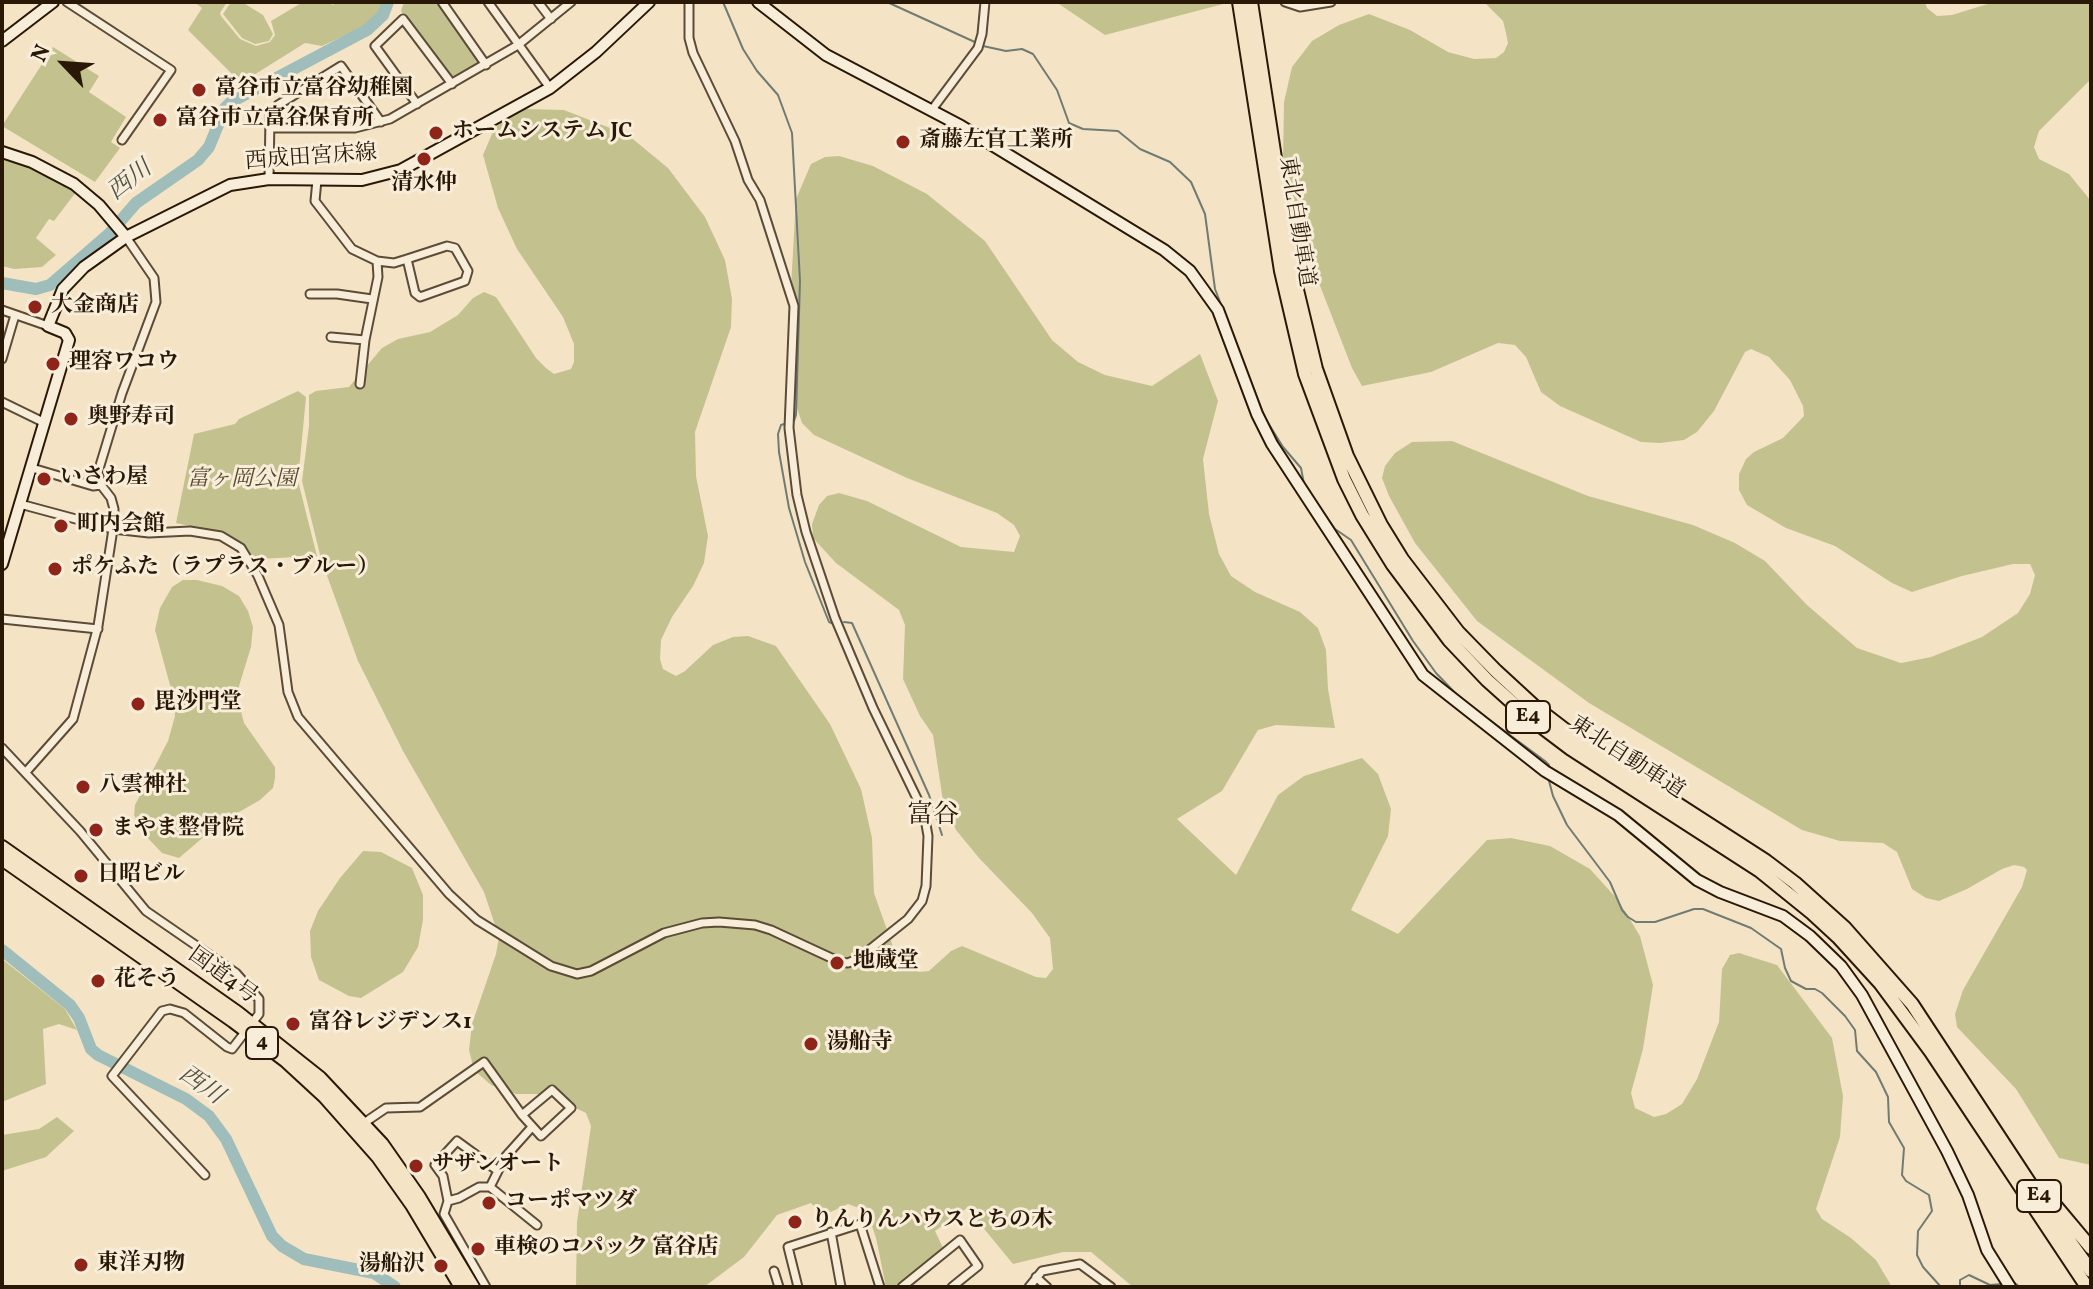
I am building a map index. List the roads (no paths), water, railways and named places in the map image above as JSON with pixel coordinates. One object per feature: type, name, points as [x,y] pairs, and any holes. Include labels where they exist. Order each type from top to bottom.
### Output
[{"type":"highway","name":"東北自動車道","points":[[1239,2],[1281,271],[1305,374],[1344,479],[1393,565],[1449,640],[1526,715],[1583,757],[1750,864],[1838,937],[1880,983],[1931,1052],[2084,1287]]},
{"type":"highway","name":"東北自動車道","points":[[1251,2],[1292,269],[1316,369],[1352,468],[1402,559],[1458,632],[1534,706],[1577,739],[1766,861],[1845,928],[1912,1004],[2091,1271]]},
{"type":"highway","name":"国道4号","points":[[2,847],[320,1078],[364,1123],[439,1218],[473,1287]]},
{"type":"highway","name":"国道4号","points":[[2,859],[250,1028],[286,1061],[346,1118],[400,1189],[461,1287]]},
{"type":"highway","points":[[1989,1119],[2091,1248]]},
{"type":"street","points":[[2,41],[53,2]]},
{"type":"street","points":[[67,2],[171,70],[122,140]]},
{"type":"street","points":[[442,2],[486,65]]},
{"type":"street","points":[[488,2],[550,88]]},
{"type":"street","points":[[538,2],[551,19]]},
{"type":"street","points":[[270,128],[355,128],[381,122],[518,45],[571,2]]},
{"type":"street","points":[[20,504],[113,529],[149,533],[208,533],[221,536],[241,548],[253,566],[279,625],[288,692],[298,717],[462,908],[551,966],[577,974],[591,971],[664,933],[702,923],[755,925],[848,963],[885,939],[917,909],[926,886],[928,836],[924,813],[873,708],[835,618],[797,495],[788,416],[794,306],[760,200],[693,53],[689,38],[689,2]]},
{"type":"street","points":[[758,2],[826,55],[961,126],[1164,250],[1190,271],[1218,310],[1257,414],[1272,444],[1431,684],[1548,773],[1618,815],[1705,885],[1769,909],[1795,924],[1841,966],[1862,995],[1947,1151],[1968,1195],[1987,1250],[2008,1284]]},
{"type":"street","points":[[931,111],[979,44],[985,2]]},
{"type":"street","points":[[1285,2],[1300,7],[1331,2]]},
{"type":"street","name":"西成田宮床線","points":[[48,326],[56,303],[72,278],[124,234],[211,192],[244,181],[362,180],[401,170],[550,88],[596,52],[645,3]]},
{"type":"street","points":[[417,104],[375,46],[403,19],[452,84]]},
{"type":"street","points":[[269,179],[270,116],[278,105],[341,66],[381,122]]},
{"type":"street","points":[[2,152],[32,162],[74,184],[110,216],[154,278],[156,302],[98,472],[101,485],[113,503],[113,529],[98,629],[73,719],[26,772]]},
{"type":"street","points":[[317,180],[315,201],[352,249],[377,261],[394,263],[447,246],[455,248],[468,271],[465,281],[420,297],[415,293],[407,259]]},
{"type":"street","points":[[360,384],[378,277],[377,261]]},
{"type":"street","points":[[310,294],[372,299]]},
{"type":"street","points":[[2,310],[65,333],[69,340],[2,564]]},
{"type":"street","points":[[2,359],[15,315]]},
{"type":"street","points":[[331,337],[365,340]]},
{"type":"street","points":[[2,402],[45,423]]},
{"type":"street","points":[[32,468],[93,486],[101,485]]},
{"type":"street","points":[[2,619],[98,629]]},
{"type":"street","points":[[2,748],[80,831],[146,911],[236,973],[253,990],[261,1006],[236,1047],[227,1047],[184,1013],[170,1009],[162,1011],[112,1076],[205,1175]]},
{"type":"street","points":[[364,1123],[386,1108],[420,1107],[484,1062],[522,1115],[541,1136],[571,1108],[552,1090],[522,1115]]},
{"type":"street","points":[[490,1187],[506,1156],[532,1127]]},
{"type":"street","points":[[486,1287],[439,1218],[448,1201],[443,1176],[435,1165],[457,1141],[498,1171]]},
{"type":"street","points":[[448,1201],[479,1187],[490,1187],[537,1225]]},
{"type":"street","points":[[798,1287],[788,1247],[860,1224],[880,1287]]},
{"type":"street","points":[[831,1232],[841,1287]]},
{"type":"street","points":[[902,1287],[960,1240],[978,1266],[952,1287]]},
{"type":"street","points":[[1029,1287],[1042,1271],[1080,1264],[1111,1287]]},
{"type":"street","points":[[774,1271],[779,1287]]},
{"type":"street","points":[[1036,1277],[1047,1287]]},
{"type":"waterway","name":"西川","points":[[2,283],[36,289],[50,285],[110,233],[136,203],[198,160],[209,147],[225,108],[231,102],[367,30],[383,15],[388,2]]},
{"type":"waterway","points":[[723,2],[743,49],[778,95],[792,133],[800,281],[796,415],[794,421],[781,425],[779,452],[789,508],[805,562],[829,622],[834,624]]},
{"type":"waterway","points":[[887,2],[977,43]]},
{"type":"waterway","points":[[983,46],[1006,51],[1022,49],[1033,54],[1057,90],[1069,123],[1083,129],[1118,131],[1140,149],[1170,162],[1191,182],[1205,214],[1215,289],[1265,418],[1301,468],[1304,484]]},
{"type":"waterway","points":[[1314,499],[1335,529],[1351,540],[1413,641],[1436,673],[1461,699]]},
{"type":"waterway","points":[[844,622],[852,623],[929,795],[942,835]]},
{"type":"waterway","points":[[1472,707],[1545,761],[1549,770]]},
{"type":"waterway","points":[[1548,777],[1567,825],[1610,882],[1628,917],[1636,922],[1655,922],[1703,909],[1751,928],[1781,949],[1791,981],[1822,993],[1845,1016],[1855,1030],[1857,1051],[1876,1072],[1888,1097],[1889,1122],[1904,1148],[1902,1175],[1906,1181],[1929,1195],[1932,1211],[1918,1231],[1917,1255],[1941,1287]]},
{"type":"waterway","name":"西川","points":[[2,950],[70,1005],[79,1018],[91,1049],[98,1055],[186,1099],[209,1116],[226,1139],[272,1236],[282,1246],[304,1259],[374,1273],[395,1287]]},
{"type":"waterway","points":[[1960,1287],[1960,1280],[1969,1275],[1990,1285],[2002,1284]]},
{"type":"waterway","points":[[2012,1281],[2020,1287]]},
{"type":"place","name":"富谷市立富谷幼稚園","points":[[199,90]]},
{"type":"place","name":"富谷市立富谷保育所","points":[[160,120]]},
{"type":"place","name":"ホームシステム JC","points":[[436,133]]},
{"type":"place","name":"斎藤左官工業所","points":[[903,142]]},
{"type":"place","name":"清水仲","points":[[424,159]]},
{"type":"place","name":"大金商店","points":[[35,307]]},
{"type":"place","name":"理容ワコウ","points":[[53,364]]},
{"type":"place","name":"奥野寿司","points":[[71,419]]},
{"type":"place","name":"いさわ屋","points":[[44,479]]},
{"type":"place","name":"町内会館","points":[[61,526]]},
{"type":"place","name":"ポケふた（ラプラス・ブルー）","points":[[55,569]]},
{"type":"place","name":"毘沙門堂","points":[[138,704]]},
{"type":"place","name":"八雲神社","points":[[83,787]]},
{"type":"place","name":"まやま整骨院","points":[[96,830]]},
{"type":"place","name":"日昭ビル","points":[[81,876]]},
{"type":"place","name":"地蔵堂","points":[[837,963]]},
{"type":"place","name":"花そう","points":[[98,981]]},
{"type":"place","name":"富谷レジデンス1","points":[[293,1024]]},
{"type":"place","name":"湯船寺","points":[[811,1044]]},
{"type":"place","name":"サザンオート","points":[[416,1166]]},
{"type":"place","name":"コーポマツダ","points":[[489,1203]]},
{"type":"place","name":"りんりんハウスとちの木","points":[[795,1222]]},
{"type":"place","name":"車検のコパック 富谷店","points":[[478,1249]]},
{"type":"place","name":"東洋刃物","points":[[81,1265]]},
{"type":"place","name":"湯船沢","points":[[441,1266]]},
{"type":"district","name":"富谷","points":[[933,817]]},
{"type":"park label","name":"富ヶ岡公園","points":[[242,481]]}]
